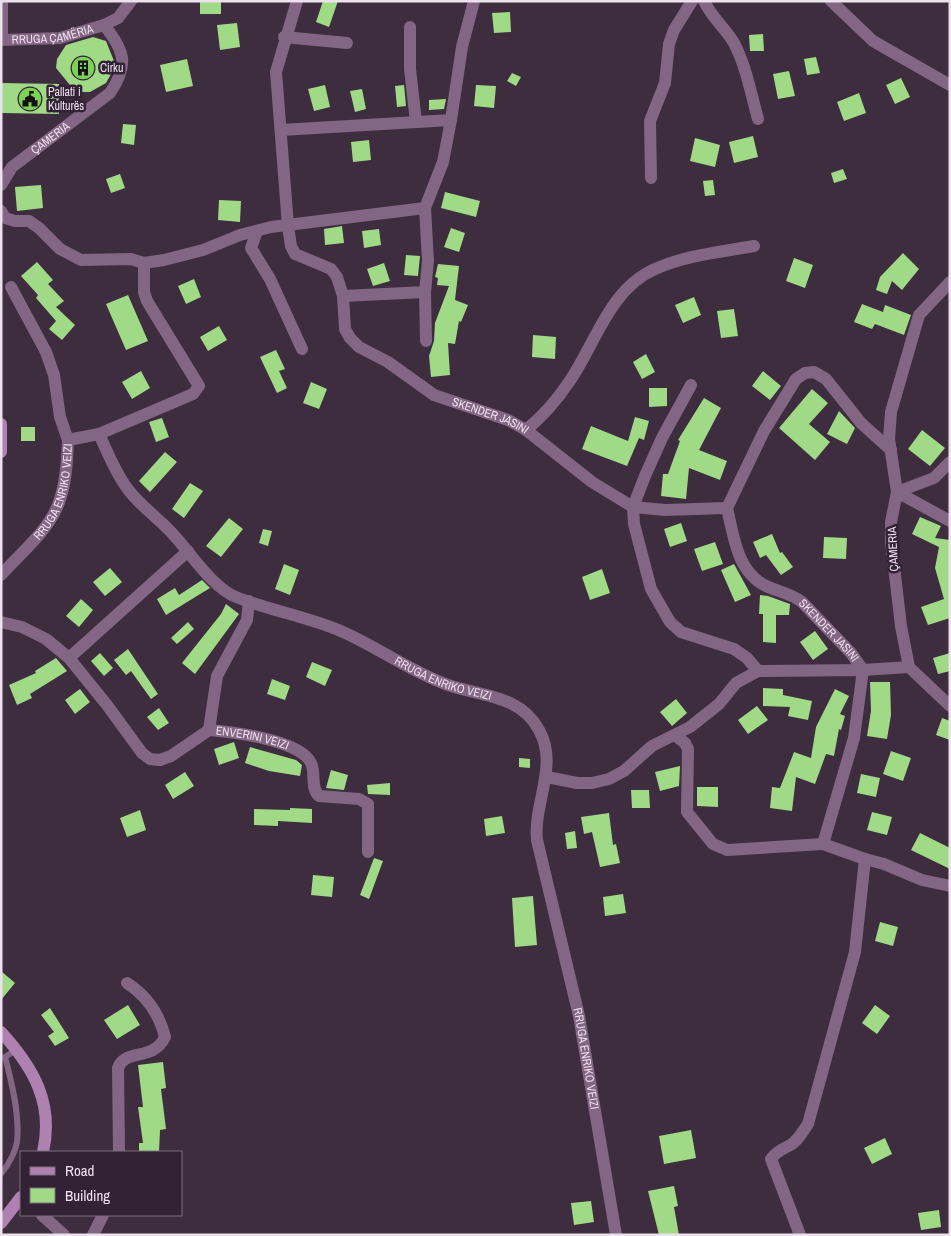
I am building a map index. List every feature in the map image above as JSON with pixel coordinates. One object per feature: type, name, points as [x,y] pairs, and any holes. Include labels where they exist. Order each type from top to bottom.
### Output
[{"type":"main road","points":[[1,424],[1,452]]},
{"type":"main road","points":[[1,1032],[16,1050],[34,1078],[42,1096],[47,1115],[43,1151]]},
{"type":"main road","points":[[1,1223],[20,1198]]},
{"type":"street","points":[[1,40],[2,1]]},
{"type":"street","points":[[104,25],[118,18],[131,1]]},
{"type":"street","name":"SKENDER JASINI","points":[[296,1],[284,37],[276,72],[275,90],[281,130],[291,246],[295,254],[331,269],[337,277],[343,296],[346,328],[350,338],[359,347],[388,362],[434,395],[508,420],[526,430],[592,482],[633,506],[665,510],[727,508],[738,554],[746,570],[757,582],[794,596],[802,602],[858,661],[863,670],[909,667]]},
{"type":"street","points":[[426,341],[425,292],[428,262],[425,208],[443,162],[463,40],[474,1]]},
{"type":"street","points":[[651,178],[650,120],[666,83],[669,44],[674,30],[692,1]]},
{"type":"street","points":[[704,1],[716,22],[732,41],[738,53],[758,119]]},
{"type":"street","points":[[831,1],[873,41],[950,85]]},
{"type":"street","name":"RRUGA ÇAMËRIA","points":[[1,40],[60,38],[104,25]]},
{"type":"street","name":"ÇAMERIA","points":[[1,185],[12,167],[96,106],[115,86],[123,65],[121,51],[115,39],[104,25]]},
{"type":"street","points":[[410,27],[410,69],[416,122]]},
{"type":"street","points":[[284,37],[347,43]]},
{"type":"street","points":[[281,130],[451,120]]},
{"type":"street","points":[[3,214],[14,221],[29,221],[40,228],[69,255],[81,260],[131,259],[144,263],[203,250],[240,235],[257,231],[425,208]]},
{"type":"street","points":[[251,248],[257,231]]},
{"type":"street","points":[[240,235],[251,248],[270,280],[302,349]]},
{"type":"street","points":[[526,430],[541,418],[569,382],[611,310],[638,279],[654,269],[696,256],[754,246]]},
{"type":"street","points":[[100,434],[193,394],[199,386],[147,301],[144,292],[144,263]]},
{"type":"street","name":"ÇAMERIA","points":[[909,667],[900,626],[890,541],[891,522],[897,492],[891,450],[891,412],[916,324],[924,308],[950,282]]},
{"type":"street","points":[[11,286],[46,352],[54,375],[60,417],[68,440]]},
{"type":"street","points":[[343,296],[425,292]]},
{"type":"street","points":[[727,508],[764,431],[796,379],[805,373],[814,372],[826,379],[861,424],[891,450]]},
{"type":"street","points":[[691,385],[662,438],[633,506],[634,524],[651,589],[670,622],[681,632],[734,649],[747,658],[758,672]]},
{"type":"street","name":"RRUGA ENRIKO VEIZI","points":[[1,575],[40,535],[54,517],[62,498],[67,473],[68,440],[100,434],[127,488],[220,587],[234,597],[331,627],[357,638],[418,673],[449,685],[500,698],[528,714],[539,728],[545,742],[547,777],[536,827],[537,840],[579,1016],[616,1235]]},
{"type":"street","points":[[897,492],[934,478],[950,462]]},
{"type":"street","points":[[897,492],[950,521]]},
{"type":"street","points":[[69,658],[188,551]]},
{"type":"street","points":[[209,730],[217,676],[247,620],[249,601]]},
{"type":"street","name":"ENVERINI VEIZI","points":[[1,622],[22,627],[46,639],[69,658],[142,753],[150,759],[160,760],[171,756],[209,730],[254,735],[300,751],[312,765],[315,789],[319,796],[359,799],[368,804],[368,852]]},
{"type":"street","points":[[909,667],[950,706]]},
{"type":"street","points":[[547,777],[577,783],[592,783],[609,779],[624,771],[652,746],[676,736],[707,714],[736,683],[758,672],[863,670],[854,738],[823,844]]},
{"type":"street","points":[[676,736],[685,743],[688,749],[688,812],[713,844],[727,850],[823,844],[884,864],[922,880],[950,886]]},
{"type":"street","points":[[800,1235],[771,1159],[774,1154],[796,1140],[808,1124],[855,952],[865,859]]},
{"type":"street","points":[[119,1151],[118,1068],[120,1062],[124,1059],[151,1052],[160,1046],[165,1037],[160,1020],[147,999],[127,983]]},
{"type":"street","points":[[43,1216],[64,1235]]},
{"type":"street","points":[[93,1235],[102,1216]]},
{"type":"lane","points":[[1,1174],[10,1162],[17,1143],[16,1118],[5,1057],[16,1050]]},
{"type":"building","points":[[200,1],[221,1],[221,14],[200,14]]},
{"type":"building","points":[[323,1],[338,1],[329,27],[316,22]]},
{"type":"building","points":[[510,12],[511,32],[494,33],[492,13]]},
{"type":"building","points":[[237,23],[240,47],[220,50],[217,25]]},
{"type":"building","points":[[763,34],[764,51],[750,51],[749,35]]},
{"type":"building","name":"Cirku","points":[[93,37],[106,41],[114,61],[111,62],[111,74],[106,83],[90,92],[74,90],[56,68],[57,59],[66,45]]},
{"type":"building","points":[[816,57],[820,73],[807,75],[804,59]]},
{"type":"building","points":[[187,59],[193,86],[166,92],[160,65]]},
{"type":"building","points":[[789,71],[795,96],[778,99],[773,74]]},
{"type":"building","points":[[512,73],[521,77],[516,86],[507,81]]},
{"type":"building","points":[[901,78],[910,97],[895,104],[886,85]]},
{"type":"building","name":"Pallati i Kulturës","points":[[1,83],[59,84],[59,114],[1,113]]},
{"type":"building","points":[[325,85],[330,107],[314,111],[308,89]]},
{"type":"building","points":[[404,85],[406,106],[397,107],[395,86]]},
{"type":"building","points":[[476,85],[496,86],[494,108],[474,106]]},
{"type":"building","points":[[362,89],[366,109],[355,112],[350,91]]},
{"type":"building","points":[[859,93],[866,113],[844,121],[837,102]]},
{"type":"building","points":[[446,99],[444,109],[429,110],[429,100]]},
{"type":"building","points":[[123,124],[136,125],[134,145],[121,143]]},
{"type":"building","points":[[753,136],[758,157],[734,163],[729,142]]},
{"type":"building","points":[[695,138],[720,145],[715,167],[690,161]]},
{"type":"building","points":[[369,140],[371,160],[353,162],[351,142]]},
{"type":"building","points":[[843,169],[847,179],[834,183],[831,173]]},
{"type":"building","points":[[120,174],[125,188],[111,193],[106,179]]},
{"type":"building","points":[[713,180],[715,195],[705,196],[703,181]]},
{"type":"building","points":[[41,185],[43,208],[17,211],[15,187]]},
{"type":"building","points":[[445,192],[480,201],[476,217],[441,208]]},
{"type":"building","points":[[219,200],[241,201],[240,222],[218,220]]},
{"type":"building","points":[[342,226],[344,243],[325,245],[324,229]]},
{"type":"building","points":[[451,228],[465,233],[459,252],[444,247]]},
{"type":"building","points":[[379,229],[381,245],[364,248],[362,231]]},
{"type":"building","points":[[903,253],[919,269],[902,290],[892,281],[887,294],[876,290],[880,277]]},
{"type":"building","points":[[406,255],[420,256],[418,276],[404,275]]},
{"type":"building","points":[[794,258],[813,265],[805,288],[786,281]]},
{"type":"building","points":[[37,262],[53,280],[48,284],[64,301],[56,307],[75,325],[62,340],[49,329],[56,321],[36,298],[38,295],[21,276]]},
{"type":"building","points":[[384,263],[390,281],[373,286],[367,269]]},
{"type":"building","points":[[438,264],[459,266],[455,300],[468,305],[461,322],[459,321],[455,344],[448,343],[450,375],[431,377],[429,356],[434,341],[435,323],[449,286],[437,285],[438,278],[435,277]]},
{"type":"building","points":[[194,279],[201,297],[186,304],[178,286]]},
{"type":"building","points":[[128,295],[148,341],[126,350],[106,304]]},
{"type":"building","points":[[694,297],[701,315],[683,323],[675,305]]},
{"type":"building","points":[[862,304],[883,312],[885,305],[911,315],[904,335],[875,324],[872,329],[854,322]]},
{"type":"building","points":[[734,309],[738,336],[721,338],[717,311]]},
{"type":"building","points":[[219,326],[227,340],[208,351],[200,337]]},
{"type":"building","points":[[533,335],[556,337],[555,359],[532,357]]},
{"type":"building","points":[[276,350],[285,369],[279,371],[287,388],[277,393],[260,357]]},
{"type":"building","points":[[646,354],[655,372],[642,379],[633,362]]},
{"type":"building","points":[[141,371],[150,388],[132,399],[122,382]]},
{"type":"building","points":[[763,371],[781,386],[770,400],[752,386]]},
{"type":"building","points":[[311,382],[327,389],[319,409],[303,403]]},
{"type":"building","points":[[649,388],[667,388],[667,406],[649,407]]},
{"type":"building","points":[[812,389],[828,403],[809,424],[830,442],[815,460],[779,428]]},
{"type":"building","points":[[704,398],[721,408],[699,450],[727,461],[720,480],[689,468],[686,499],[661,496],[663,474],[668,474],[680,441],[678,440]]},
{"type":"building","points":[[839,411],[855,428],[847,444],[827,434]]},
{"type":"building","points":[[635,417],[649,421],[644,440],[639,438],[627,466],[582,449],[591,426],[628,441]]},
{"type":"building","points":[[162,418],[169,437],[156,442],[149,422]]},
{"type":"building","points":[[21,427],[35,427],[35,441],[21,441]]},
{"type":"building","points":[[922,430],[945,448],[930,466],[908,449]]},
{"type":"building","points":[[165,452],[177,462],[150,492],[139,481]]},
{"type":"building","points":[[190,483],[203,491],[184,518],[172,509]]},
{"type":"building","points":[[920,517],[941,526],[935,538],[950,540],[950,618],[928,625],[921,607],[944,599],[935,568],[939,547],[912,534]]},
{"type":"building","points":[[229,518],[243,529],[221,557],[206,546]]},
{"type":"building","points":[[681,523],[687,541],[670,547],[664,529]]},
{"type":"building","points":[[263,529],[272,531],[268,546],[259,543]]},
{"type":"building","points":[[772,534],[780,553],[782,552],[793,567],[781,575],[766,555],[760,558],[753,542]]},
{"type":"building","points":[[824,537],[847,538],[846,559],[823,558]]},
{"type":"building","points":[[715,542],[723,564],[702,571],[694,549]]},
{"type":"building","points":[[284,564],[299,570],[290,595],[275,589]]},
{"type":"building","points":[[734,564],[751,595],[735,602],[721,570]]},
{"type":"building","points":[[110,568],[122,582],[105,596],[93,582]]},
{"type":"building","points":[[602,569],[610,593],[590,600],[582,577]]},
{"type":"building","points":[[202,580],[210,588],[166,615],[157,599],[175,588],[179,595]]},
{"type":"building","points":[[760,595],[790,604],[789,615],[776,615],[776,643],[763,642],[763,614],[759,614]]},
{"type":"building","points":[[81,599],[93,610],[79,627],[66,616]]},
{"type":"building","points":[[226,604],[239,614],[195,674],[182,663],[221,614]]},
{"type":"building","points":[[188,622],[194,629],[177,644],[171,638]]},
{"type":"building","points":[[815,631],[828,649],[813,660],[800,642]]},
{"type":"building","points":[[128,649],[158,694],[151,699],[131,671],[126,675],[114,660]]},
{"type":"building","points":[[100,653],[113,668],[104,676],[91,661]]},
{"type":"building","points":[[950,653],[950,671],[938,674],[933,658]]},
{"type":"building","points":[[56,658],[67,671],[30,694],[32,698],[17,705],[9,685],[36,673],[35,671]]},
{"type":"building","points":[[312,662],[332,670],[325,686],[306,677]]},
{"type":"building","points":[[272,679],[290,686],[285,700],[267,694]]},
{"type":"building","points":[[870,682],[890,682],[891,715],[887,739],[867,736],[871,711]]},
{"type":"building","points":[[763,688],[783,689],[783,695],[812,701],[808,720],[788,716],[790,707],[763,706]]},
{"type":"building","points":[[80,689],[90,702],[75,714],[65,700]]},
{"type":"building","points":[[835,689],[849,696],[840,714],[845,716],[841,730],[839,729],[834,756],[826,754],[815,784],[796,777],[792,811],[770,808],[772,787],[780,788],[794,752],[811,758],[816,727]]},
{"type":"building","points":[[676,699],[687,713],[672,726],[660,712]]},
{"type":"building","points":[[757,706],[768,720],[748,734],[738,720]]},
{"type":"building","points":[[159,708],[169,723],[158,730],[147,717]]},
{"type":"building","points":[[942,718],[950,721],[950,740],[936,735]]},
{"type":"building","points":[[234,742],[239,758],[219,765],[214,749]]},
{"type":"building","points":[[250,747],[296,760],[302,765],[300,776],[269,771],[245,763]]},
{"type":"building","points":[[891,751],[911,758],[903,781],[883,774]]},
{"type":"building","points":[[519,758],[530,759],[530,768],[519,767]]},
{"type":"building","points":[[680,766],[679,786],[660,791],[655,772]]},
{"type":"building","points":[[331,770],[348,775],[344,790],[326,788]]},
{"type":"building","points":[[185,772],[194,786],[173,799],[165,785]]},
{"type":"building","points":[[861,774],[880,778],[876,797],[857,793]]},
{"type":"building","points":[[390,783],[390,795],[368,794],[367,785]]},
{"type":"building","points":[[697,787],[718,787],[718,807],[697,806]]},
{"type":"building","points":[[631,790],[649,790],[650,808],[632,808]]},
{"type":"building","points":[[290,808],[312,809],[312,823],[278,821],[278,826],[254,825],[254,809],[290,810]]},
{"type":"building","points":[[140,810],[146,830],[127,837],[120,818]]},
{"type":"building","points":[[872,812],[892,817],[887,835],[867,830]]},
{"type":"building","points":[[609,813],[613,845],[616,844],[620,863],[600,867],[592,832],[584,834],[581,817]]},
{"type":"building","points":[[502,816],[505,833],[486,836],[484,819]]},
{"type":"building","points":[[575,831],[577,848],[567,849],[565,833]]},
{"type":"building","points":[[920,833],[950,848],[950,869],[911,850]]},
{"type":"building","points":[[374,858],[383,861],[369,899],[360,895]]},
{"type":"building","points":[[313,875],[334,877],[332,897],[311,895]]},
{"type":"building","points":[[623,894],[626,913],[605,916],[603,897]]},
{"type":"building","points":[[533,896],[537,945],[515,947],[512,898]]},
{"type":"building","points":[[880,922],[898,927],[893,946],[875,941]]},
{"type":"building","points":[[1,971],[15,983],[1,1000]]},
{"type":"building","points":[[128,1005],[140,1025],[117,1039],[104,1020]]},
{"type":"building","points":[[875,1005],[890,1016],[877,1034],[862,1023]]},
{"type":"building","points":[[50,1008],[69,1038],[55,1046],[48,1036],[54,1032],[41,1015]]},
{"type":"building","points":[[163,1062],[166,1088],[161,1089],[166,1129],[160,1130],[159,1151],[139,1151],[139,1143],[143,1143],[138,1107],[143,1107],[138,1065]]},
{"type":"building","points":[[691,1130],[696,1158],[664,1164],[659,1136]]},
{"type":"building","points":[[885,1138],[892,1154],[872,1164],[864,1148]]},
{"type":"building","points":[[674,1186],[678,1206],[674,1207],[679,1235],[659,1235],[648,1191]]},
{"type":"building","points":[[591,1201],[594,1222],[574,1225],[571,1203]]},
{"type":"building","points":[[939,1210],[941,1227],[921,1230],[918,1213]]},
{"type":"place","name":"Cirku","points":[[83,68]]},
{"type":"place","name":"Pallati i Kulturës","points":[[30,99]]}]
